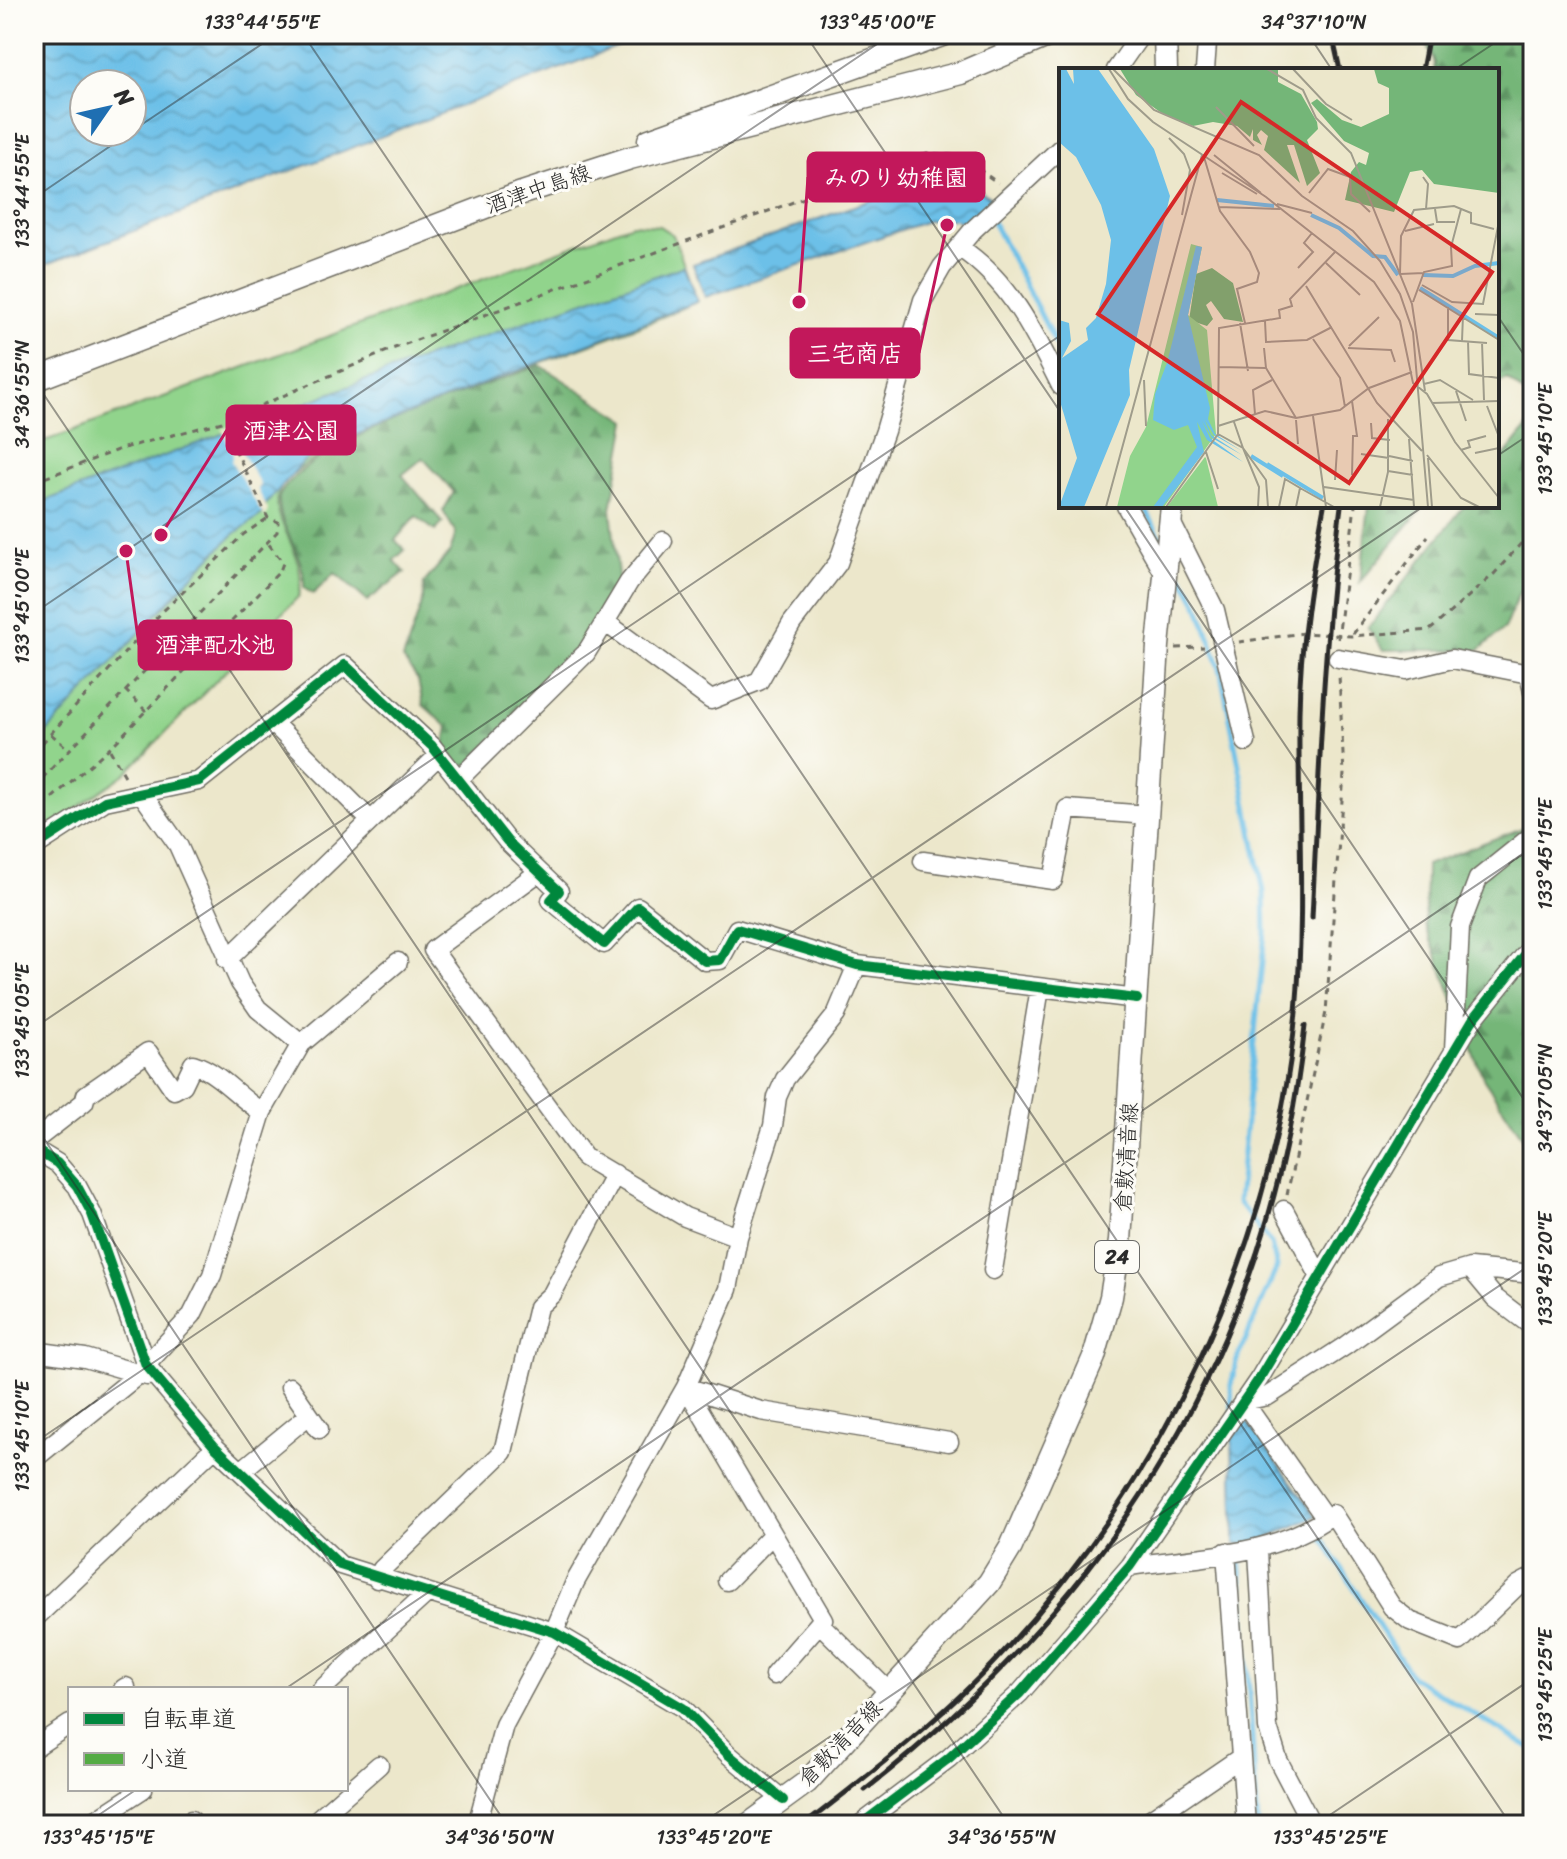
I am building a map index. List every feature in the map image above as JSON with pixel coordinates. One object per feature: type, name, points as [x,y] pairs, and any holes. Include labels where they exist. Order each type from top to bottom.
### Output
[{"type":"main road","points":[[545,185],[689,124],[945,34]]},
{"type":"main road","name":"酒津中島線","points":[[34,380],[545,185],[767,120],[961,73],[1052,34]]},
{"type":"main road","points":[[1165,34],[1166,68]]},
{"type":"main road","name":"倉敷清音線","points":[[748,1825],[807,1782],[1001,1565],[1094,1357],[1111,1297],[1120,1241],[1158,646],[1171,520]]},
{"type":"street","points":[[1117,68],[1141,34]]},
{"type":"street","points":[[1205,68],[1207,43]]},
{"type":"street","points":[[605,622],[711,700],[759,681],[792,623],[838,563],[885,431],[923,300],[942,267],[973,230],[1059,150]]},
{"type":"street","points":[[960,248],[987,265],[1002,282],[1059,382]]},
{"type":"street","points":[[1127,508],[1165,569]]},
{"type":"street","points":[[1171,520],[1206,588],[1225,645],[1246,742]]},
{"type":"street","points":[[458,780],[586,653],[629,582],[663,541]]},
{"type":"street","points":[[1338,658],[1406,670],[1452,659],[1497,665],[1529,674],[1533,692]]},
{"type":"street","points":[[34,847],[105,801],[199,781],[345,665],[439,755],[507,841],[559,891],[551,900],[604,944],[638,907],[705,961],[720,960],[737,929],[857,965],[1137,999]]},
{"type":"street","points":[[273,723],[370,820]]},
{"type":"street","points":[[227,960],[439,755]]},
{"type":"street","points":[[139,795],[178,845],[227,960],[258,1009],[301,1044]]},
{"type":"street","points":[[923,861],[1053,880],[1067,809],[1148,815]]},
{"type":"street","points":[[1454,1050],[1460,927],[1478,879],[1533,835]]},
{"type":"street","points":[[539,872],[433,950],[584,1157],[685,1217],[738,1237]]},
{"type":"street","points":[[860,1825],[949,1758],[1020,1693],[1130,1566],[1242,1403],[1454,1050],[1533,945]]},
{"type":"street","points":[[34,1459],[148,1373],[192,1315],[212,1275],[262,1112],[301,1044],[398,962]]},
{"type":"street","points":[[477,1825],[504,1725],[554,1632],[575,1582],[686,1387],[728,1289],[738,1237],[781,1088],[836,1015],[857,965]]},
{"type":"street","points":[[993,1270],[1040,988]]},
{"type":"street","points":[[34,1141],[84,1102],[86,1095],[148,1052],[174,1090],[183,1085],[193,1064],[209,1069],[241,1099],[262,1112]]},
{"type":"street","points":[[34,1149],[57,1163],[77,1186],[92,1214],[148,1373],[215,1447],[340,1565],[554,1632],[683,1708],[729,1755],[783,1800]]},
{"type":"street","points":[[377,1579],[382,1569],[503,1452],[538,1307],[552,1294],[615,1174]]},
{"type":"street","points":[[1284,1210],[1320,1277]]},
{"type":"street","points":[[1242,1403],[1268,1396],[1345,1346],[1439,1277],[1470,1268],[1533,1274]]},
{"type":"street","points":[[1470,1268],[1495,1298],[1533,1327]]},
{"type":"street","points":[[41,1352],[85,1358],[148,1373]]},
{"type":"street","points":[[241,1471],[314,1422],[290,1387]]},
{"type":"street","points":[[686,1387],[761,1411],[949,1442]]},
{"type":"street","points":[[686,1387],[823,1619],[774,1675]]},
{"type":"street","points":[[1242,1403],[1318,1525]]},
{"type":"street","points":[[34,1619],[215,1447]]},
{"type":"street","points":[[1130,1566],[1240,1552],[1318,1525],[1333,1514],[1392,1607],[1410,1621],[1460,1641],[1518,1585],[1533,1577]]},
{"type":"street","points":[[727,1581],[772,1535]]},
{"type":"street","points":[[1240,1552],[1240,1758],[1246,1825]]},
{"type":"street","points":[[1240,1552],[1268,1728],[1278,1760],[1312,1825]]},
{"type":"street","points":[[324,1687],[426,1594]]},
{"type":"street","points":[[819,1623],[889,1692]]},
{"type":"street","points":[[34,1748],[68,1725]]},
{"type":"street","points":[[1142,1825],[1240,1758]]},
{"type":"street","points":[[311,1825],[379,1765]]},
{"type":"street","points":[[88,1825],[140,1791]]},
{"type":"path","points":[[34,482],[120,449],[222,422],[392,349],[927,153],[960,156],[999,184],[1002,203]]},
{"type":"path","points":[[222,422],[268,518]]},
{"type":"path","points":[[1284,1210],[1326,1012],[1344,774],[1339,635],[1355,508]]},
{"type":"path","points":[[34,752],[161,613],[244,534],[268,518],[274,519],[280,526],[267,543],[34,787]]},
{"type":"path","points":[[1225,645],[1303,633],[1351,636],[1430,630],[1494,574],[1533,530]]},
{"type":"path","points":[[1351,636],[1428,536]]},
{"type":"path","points":[[34,814],[109,748],[280,571],[283,563],[267,543]]},
{"type":"path","points":[[1158,646],[1204,647]]},
{"type":"path","points":[[125,690],[146,711]]},
{"type":"path","points":[[50,733],[69,750]]},
{"type":"path","points":[[109,748],[139,795]]},
{"type":"green space","points":[[1422,34],[1533,34],[1533,401],[1507,379],[1499,383],[1499,68],[1434,68]]},
{"type":"green space","points":[[632,224],[659,226],[673,235],[697,301],[660,318],[403,415],[344,442],[301,468],[279,492],[277,503],[299,565],[299,596],[125,774],[34,838],[34,445]]},
{"type":"green space","points":[[540,365],[627,421],[611,509],[619,584],[577,651],[468,765],[458,766],[444,748],[448,727],[423,705],[418,680],[403,659],[423,600],[424,583],[450,552],[456,533],[443,511],[454,492],[423,458],[402,475],[443,523],[435,531],[416,516],[395,540],[405,550],[394,560],[405,572],[367,601],[335,573],[313,594],[304,588],[301,564],[283,520],[279,497],[295,476],[322,456],[357,437],[438,402]]},
{"type":"green space","points":[[1533,416],[1533,560],[1504,629],[1479,650],[1383,650],[1368,628],[1462,508],[1499,508],[1499,463],[1532,422]]},
{"type":"green space","points":[[1369,508],[1422,508],[1360,582]]},
{"type":"green space","points":[[1533,824],[1533,1152],[1484,1080],[1425,925],[1426,865]]},
{"type":"water","points":[[34,34],[650,34],[34,269]]},
{"type":"water","points":[[944,178],[967,182],[992,199],[970,226],[954,219],[927,221],[705,297],[693,264],[924,181]]},
{"type":"water","points":[[684,266],[697,301],[694,303],[326,447],[303,462],[266,504],[262,514],[233,535],[202,566],[34,746],[34,505],[451,348]]},
{"type":"water","points":[[1246,1420],[1316,1516],[1254,1544],[1235,1544],[1232,1439]]},
{"type":"pier","points":[[228,427],[260,484],[258,490],[268,510],[265,518],[231,461],[233,455],[222,429]]},
{"type":"waterway","points":[[991,218],[1059,350]]},
{"type":"waterway","points":[[1145,508],[1160,537]]},
{"type":"waterway","points":[[1174,563],[1198,604],[1220,668],[1264,892],[1265,932],[1238,1202],[1271,1244],[1277,1267],[1236,1362],[1231,1385],[1232,1408]]},
{"type":"waterway","points":[[1317,1531],[1412,1677],[1533,1750]]},
{"type":"waterway","points":[[1240,1556],[1258,1825]]},
{"type":"railway","points":[[1332,34],[1340,68]]},
{"type":"railway","points":[[1422,68],[1429,34]]},
{"type":"railway","points":[[804,1825],[947,1708],[991,1665],[1051,1597],[1106,1524],[1155,1446],[1198,1364],[1233,1279],[1262,1192],[1283,1102],[1296,1012],[1301,900],[1300,687],[1307,609],[1324,508]]},
{"type":"railway","points":[[1312,918],[1326,660],[1341,508]]},
{"type":"railway","points":[[865,1790],[954,1714],[1034,1633],[1105,1547],[1166,1454],[1217,1357],[1257,1253],[1287,1143],[1305,1026]]},
{"type":"marked path","points":[[34,1352],[41,1352]]},
{"type":"cycle path","points":[[34,847],[105,801],[199,781],[345,665],[432,746],[507,841],[559,891],[551,900],[604,944],[638,907],[705,961],[720,960],[737,929],[857,965],[1137,999]]},
{"type":"cycle path","points":[[860,1825],[949,1758],[1020,1693],[1130,1566],[1259,1379],[1472,1021],[1533,945]]},
{"type":"cycle path","points":[[34,1149],[57,1163],[77,1186],[92,1214],[146,1365],[215,1447],[340,1565],[554,1632],[683,1708],[729,1755],[783,1800]]},
{"type":"place","name":"三宅商店","points":[[947,225]]},
{"type":"place","name":"みのり幼稚園","points":[[799,302]]},
{"type":"place","name":"酒津公園","points":[[161,535]]},
{"type":"place","name":"酒津配水池","points":[[126,551]]}]
